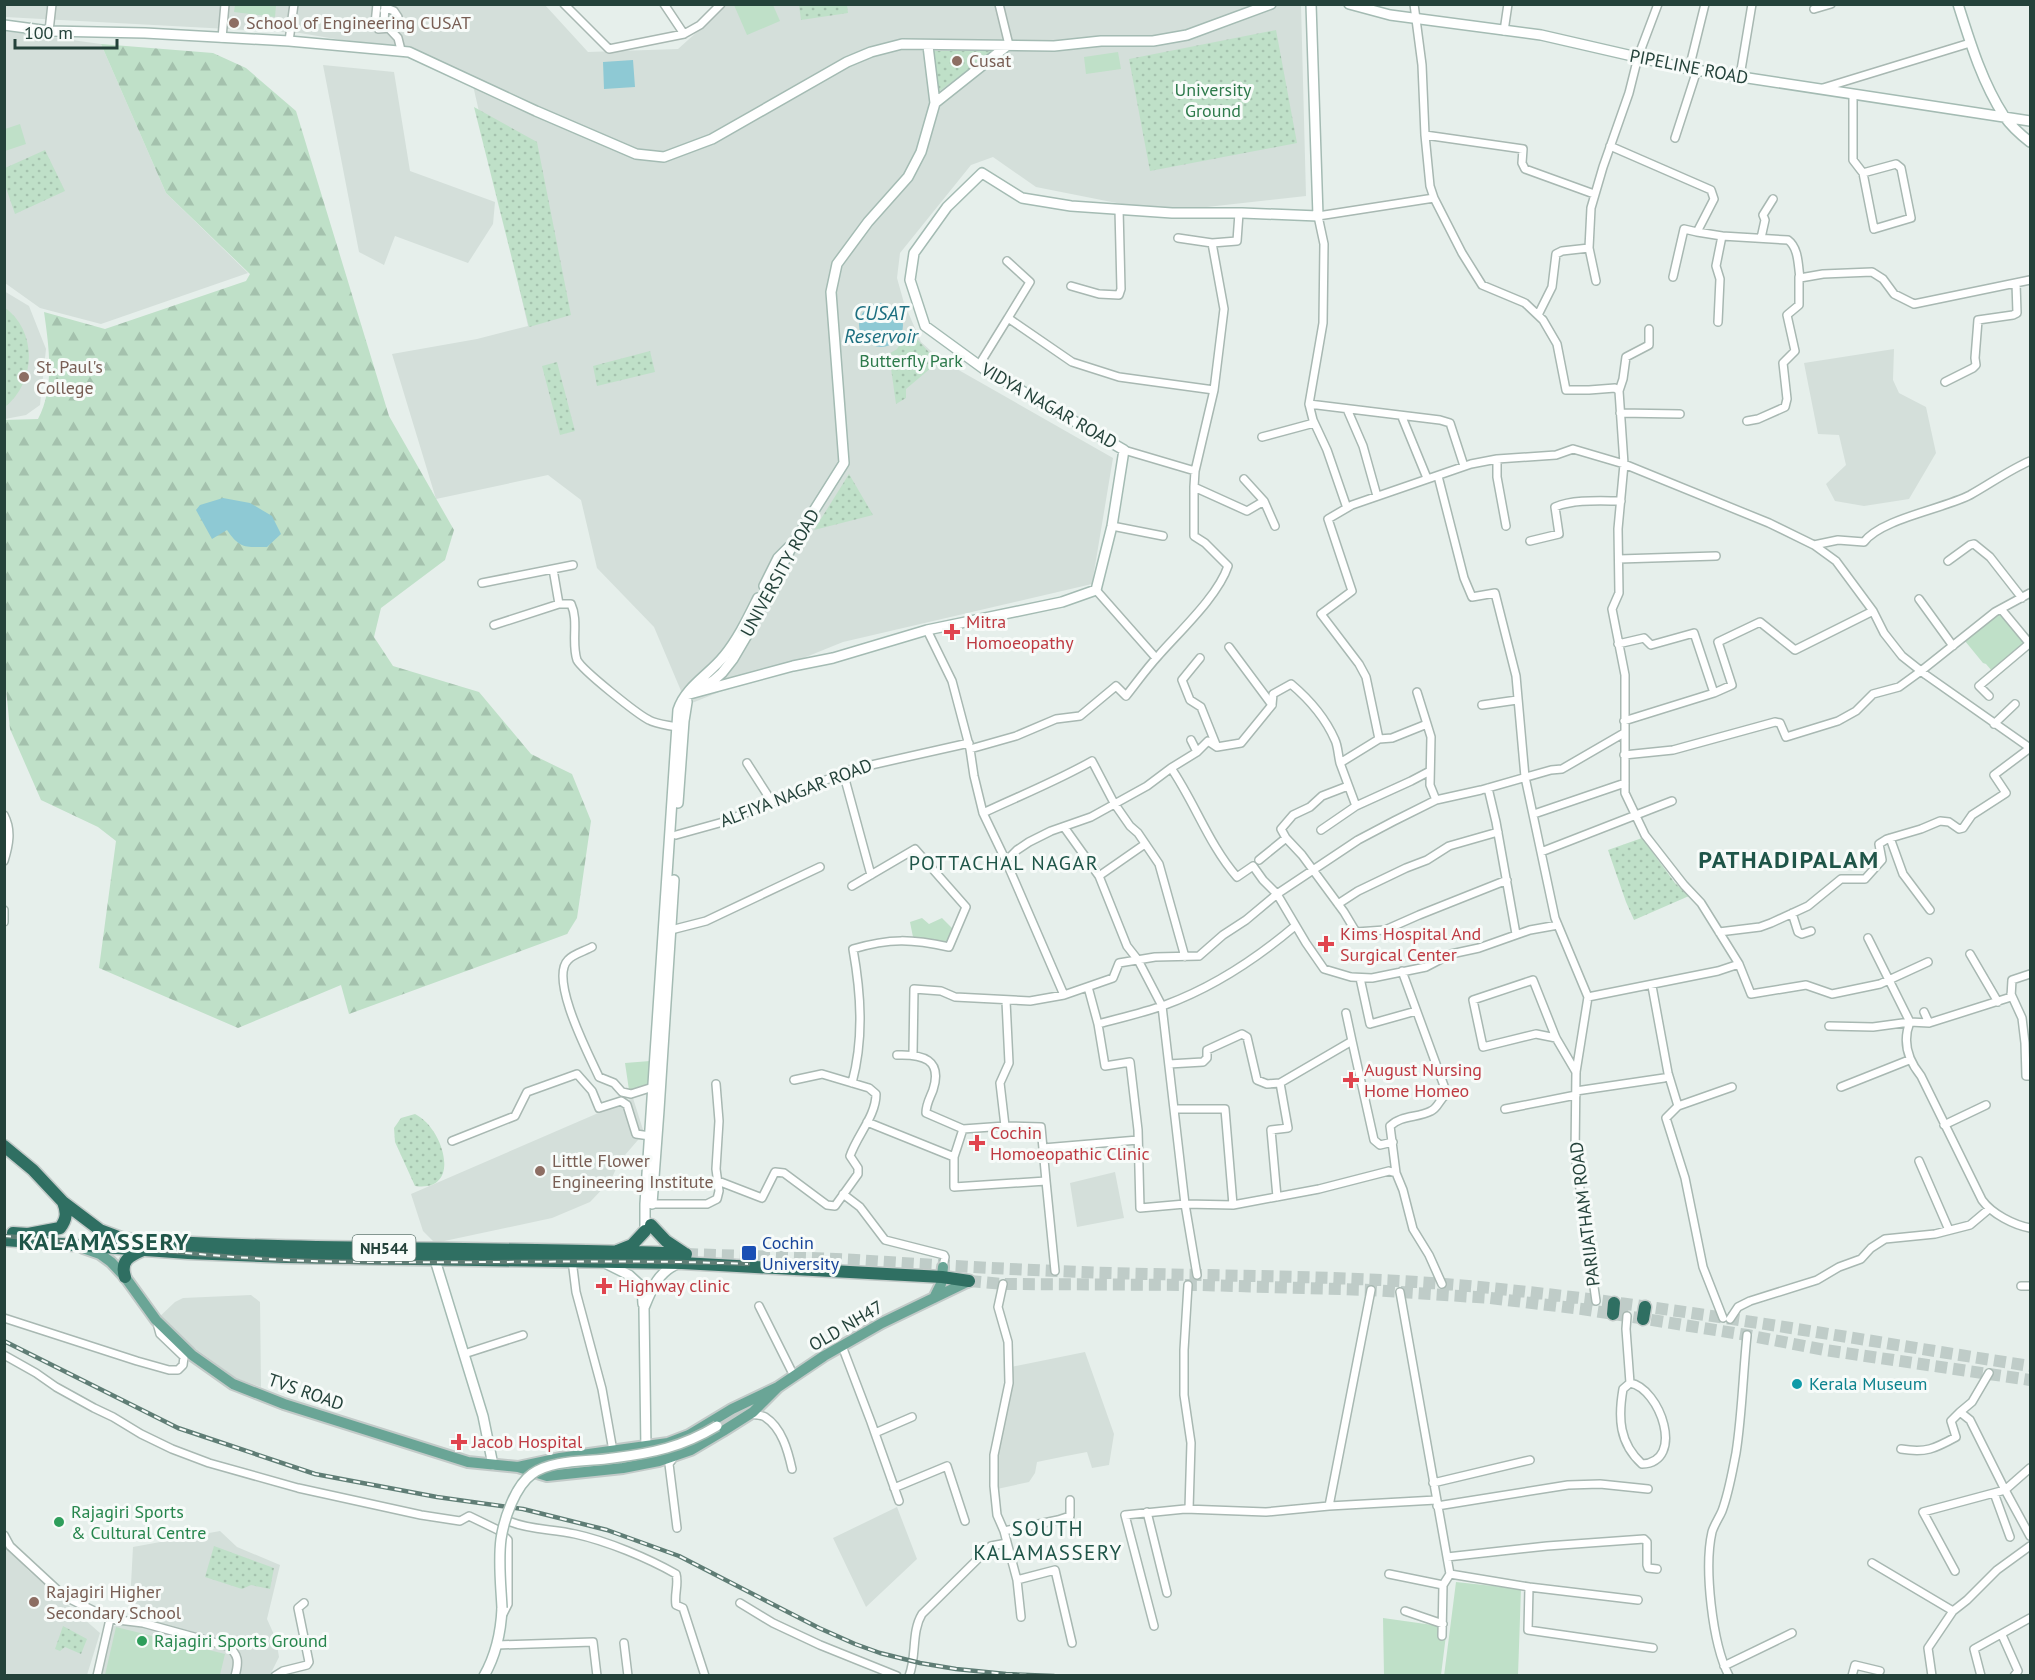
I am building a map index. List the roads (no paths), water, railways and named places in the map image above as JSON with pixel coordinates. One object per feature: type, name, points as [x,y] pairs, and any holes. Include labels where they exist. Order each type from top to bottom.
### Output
[{"type":"highway","points":[[4,1146],[33,1170],[63,1202],[66,1209],[66,1217],[60,1228],[28,1234],[4,1232]]},
{"type":"highway","name":"NH544","points":[[63,1202],[99,1230],[124,1239],[435,1260],[651,1258]]},
{"type":"highway","points":[[614,1252],[632,1245],[648,1228],[684,1258]]},
{"type":"highway","points":[[4,1240],[144,1250]]},
{"type":"highway","points":[[124,1277],[125,1260],[144,1250]]},
{"type":"highway","name":"NH544","points":[[144,1250],[614,1252],[651,1258]]},
{"type":"highway","points":[[651,1258],[943,1272],[969,1281]]},
{"type":"main road","points":[[4,25],[49,31],[145,33],[289,41],[409,51],[536,111],[636,154],[664,157],[712,138],[847,62],[871,52],[902,44],[1054,46],[1101,41],[1153,41],[1187,35],[1271,4]]},
{"type":"main road","points":[[1119,209],[1172,213],[1317,216],[1311,4]]},
{"type":"main road","name":"PIPELINE ROAD","points":[[1349,4],[1390,15],[1541,36],[1693,70],[2031,122]]},
{"type":"main road","points":[[1958,4],[1970,43],[2005,118],[2031,142]]},
{"type":"main road","points":[[935,103],[1009,45]]},
{"type":"main road","points":[[928,46],[935,103]]},
{"type":"main road","name":"UNIVERSITY ROAD","points":[[686,695],[712,681],[733,659],[793,544],[844,463],[831,292],[837,264],[868,222],[908,177],[921,152],[935,103]]},
{"type":"main road","name":"VIDYA NAGAR ROAD","points":[[1096,590],[1112,526],[1124,450],[979,365],[925,326],[910,280],[914,253],[947,207],[982,173],[1022,198],[1071,206],[1119,209]]},
{"type":"main road","points":[[648,1228],[650,1136],[671,835],[676,728],[687,702],[686,695],[793,666],[833,658],[927,630],[1062,602],[1096,590]]},
{"type":"main road","points":[[648,1228],[671,930],[682,711]]},
{"type":"main road","name":"TVS ROAD","points":[[74,1245],[100,1254],[124,1277],[156,1320],[192,1355],[233,1384],[284,1404],[457,1458],[518,1467]]},
{"type":"main road","points":[[644,1308],[650,1291],[660,1275],[684,1258]]},
{"type":"main road","points":[[435,1260],[483,1416],[493,1465]]},
{"type":"main road","points":[[597,1260],[629,1275],[642,1287],[646,1464]]},
{"type":"main road","points":[[933,1298],[939,1291],[943,1272]]},
{"type":"main road","name":"OLD NH47","points":[[518,1467],[560,1458],[668,1443],[689,1435],[732,1409],[778,1387],[882,1323],[969,1281]]},
{"type":"main road","name":"OLD NH47","points":[[518,1467],[547,1476],[646,1464],[676,1455],[691,1450],[740,1421],[752,1413],[778,1387]]},
{"type":"main road","points":[[746,1402],[750,1405],[752,1413]]},
{"type":"main road","points":[[717,1426],[732,1409]]},
{"type":"main road","points":[[485,1675],[497,1645],[502,1612],[500,1548],[502,1534],[517,1491],[527,1479],[550,1466],[650,1453],[678,1446],[717,1426],[740,1421]]},
{"type":"street","points":[[49,31],[52,4]]},
{"type":"street","points":[[222,38],[225,4]]},
{"type":"street","points":[[289,41],[294,4]]},
{"type":"street","points":[[377,4],[375,24],[378,29],[388,29],[397,24],[398,17],[394,11],[384,8],[384,23],[388,29],[398,38],[401,50]]},
{"type":"street","points":[[564,4],[609,49],[684,34],[700,25],[721,4]]},
{"type":"street","points":[[664,4],[684,34]]},
{"type":"street","points":[[999,4],[1009,45]]},
{"type":"street","points":[[1414,4],[1422,65],[1430,186],[1462,253],[1482,285],[1525,303],[1543,320],[1557,344],[1566,390],[1615,388],[1619,391]]},
{"type":"street","points":[[1504,31],[1508,4]]},
{"type":"street","points":[[1596,281],[1589,248],[1594,194],[1629,93],[1638,57],[1658,4]]},
{"type":"street","points":[[1675,138],[1693,70],[1705,4]]},
{"type":"street","points":[[1740,76],[1752,4]]},
{"type":"street","points":[[1814,9],[1831,4]]},
{"type":"street","points":[[1820,90],[1970,43]]},
{"type":"street","points":[[1853,94],[1853,160],[1863,173],[1874,229],[1911,218],[1901,168],[1896,164],[1863,173]]},
{"type":"street","points":[[1425,135],[1523,149],[1522,163],[1525,169],[1594,194]]},
{"type":"street","points":[[1610,146],[1711,190],[1714,199],[1697,232]]},
{"type":"street","points":[[1347,508],[1327,450],[1314,423],[1309,404],[1323,323],[1324,243],[1317,216],[1434,198]]},
{"type":"street","points":[[1761,238],[1765,220],[1763,215],[1773,199]]},
{"type":"street","points":[[1071,286],[1099,294],[1119,296],[1121,289],[1119,209]]},
{"type":"street","points":[[1178,238],[1212,243],[1237,241],[1239,213]]},
{"type":"street","points":[[1673,277],[1684,229],[1722,236],[1788,240],[1792,243],[1796,251],[1799,277],[1799,305],[1787,315],[1795,351],[1783,363],[1787,399],[1785,407],[1758,419],[1747,421]]},
{"type":"street","points":[[1718,321],[1720,279],[1716,266],[1722,236]]},
{"type":"street","points":[[1096,590],[1156,658],[1203,606],[1228,566],[1205,543],[1194,536],[1195,471],[1214,390],[1224,309],[1212,243]]},
{"type":"street","points":[[1538,315],[1552,287],[1556,254],[1562,251],[1589,248]]},
{"type":"street","points":[[979,365],[1030,282],[1007,261]]},
{"type":"street","points":[[1799,277],[1872,272],[1883,279],[1894,294],[1914,304],[2031,280]]},
{"type":"street","points":[[1945,382],[1976,365],[1974,358],[1978,320],[2017,313],[2016,283]]},
{"type":"street","points":[[1008,318],[1072,362],[1119,377],[1214,390]]},
{"type":"street","points":[[1649,329],[1649,345],[1626,357],[1619,391],[1624,464],[1618,560],[1619,593],[1612,609],[1625,675],[1625,793],[1635,816],[1645,835],[1701,903],[1739,964],[1751,994],[1806,986],[1832,994],[1880,984],[1928,962]]},
{"type":"street","points":[[1309,404],[1450,423],[1464,466]]},
{"type":"street","points":[[1347,409],[1363,446],[1377,496]]},
{"type":"street","points":[[1620,413],[1680,414]]},
{"type":"street","points":[[1402,417],[1427,478]]},
{"type":"street","points":[[1262,437],[1314,423]]},
{"type":"street","points":[[1379,739],[1366,676],[1321,614],[1352,591],[1328,519],[1347,508],[1464,466],[1497,459],[1556,454],[1573,448],[1624,464],[1768,523],[1814,545],[1836,561],[1873,611],[1884,633],[1902,656],[1994,724],[2031,748],[1994,775],[2006,793],[1972,816],[1961,829],[1949,822],[1940,821],[1890,838],[1879,844],[1882,860],[1870,876],[1861,880],[1841,879],[1808,906],[1760,927],[1719,933]]},
{"type":"street","points":[[1124,450],[1195,471]]},
{"type":"street","points":[[1497,459],[1497,477],[1506,526]]},
{"type":"street","points":[[1814,545],[1838,540],[1864,542],[1870,534],[1918,513],[1968,496],[2012,469],[2031,461]]},
{"type":"street","points":[[1438,476],[1464,578],[1472,597],[1495,593],[1516,676],[1525,777],[1541,852],[1558,925],[1588,997],[1652,986],[1739,964]]},
{"type":"street","points":[[1244,479],[1264,501],[1275,526]]},
{"type":"street","points":[[1194,487],[1247,511],[1264,501]]},
{"type":"street","points":[[1530,542],[1559,534],[1555,507],[1557,506],[1567,503],[1621,501]]},
{"type":"street","points":[[1112,526],[1163,536]]},
{"type":"street","points":[[1948,561],[1974,544],[1990,557],[2022,598]]},
{"type":"street","points":[[1618,560],[1716,556]]},
{"type":"street","points":[[482,583],[573,566]]},
{"type":"street","points":[[553,570],[559,604]]},
{"type":"street","points":[[1624,755],[1673,750],[1775,722],[1780,723],[1786,737],[1838,721],[1857,711],[1873,694],[1899,687],[2001,609],[2031,592]]},
{"type":"street","points":[[1918,598],[1953,646]]},
{"type":"street","points":[[494,625],[559,604],[571,604],[574,646],[578,662],[589,674],[649,720],[676,728]]},
{"type":"street","points":[[1612,609],[1622,606]]},
{"type":"street","points":[[1989,696],[1979,686],[2030,644],[2001,609]]},
{"type":"street","points":[[1624,721],[1714,693],[1732,685],[1718,642],[1761,622],[1795,650],[1873,611]]},
{"type":"street","points":[[927,630],[952,681],[970,746],[983,813],[1064,995]]},
{"type":"street","points":[[1618,644],[1644,638],[1651,645],[1694,633],[1714,693]]},
{"type":"street","points":[[1229,647],[1272,705]]},
{"type":"street","name":"ALFIYA NAGAR ROAD","points":[[676,835],[723,822],[843,772],[879,762],[1016,736],[1056,719],[1080,716],[1116,686],[1126,696],[1156,658]]},
{"type":"street","points":[[1200,658],[1182,680],[1182,684],[1190,700],[1201,707],[1217,747]]},
{"type":"street","points":[[1006,861],[1029,842],[1091,817],[1147,786],[1197,752],[1208,741],[1217,747],[1241,743],[1272,705],[1273,694],[1291,684],[1313,704],[1336,742],[1340,763],[1356,806]]},
{"type":"street","points":[[1417,692],[1431,737],[1430,785],[1436,800]]},
{"type":"street","points":[[1482,705],[1517,700]]},
{"type":"street","points":[[1994,724],[2015,704]]},
{"type":"street","points":[[1340,763],[1379,739],[1392,738],[1427,724]]},
{"type":"street","points":[[913,1054],[914,989],[941,991],[955,997],[1039,1001],[1113,978],[1119,963],[1155,957],[1199,956],[1277,894],[1358,840],[1436,800],[1551,770],[1562,770],[1624,733]]},
{"type":"street","points":[[1191,740],[1197,752]]},
{"type":"street","points":[[1591,743],[1593,751]]},
{"type":"street","points":[[983,813],[1063,778],[1092,761],[1114,803],[1159,864],[1185,957]]},
{"type":"street","points":[[747,763],[772,802]]},
{"type":"street","points":[[1171,768],[1187,792],[1228,867],[1238,877],[1253,866],[1277,894],[1324,969],[1360,978],[1426,967],[1451,954],[1479,948],[1516,934],[1558,925]]},
{"type":"street","points":[[1321,830],[1356,806],[1411,782],[1430,771]]},
{"type":"street","points":[[843,772],[871,875]]},
{"type":"street","points":[[1534,814],[1625,783]]},
{"type":"street","points":[[1348,786],[1322,796],[1310,807],[1293,815],[1281,829],[1338,904],[1356,932],[1385,930],[1507,880]]},
{"type":"street","points":[[1488,788],[1516,934]]},
{"type":"street","points":[[1541,852],[1671,801]]},
{"type":"street","points":[[4,815],[9,831],[9,843],[4,861]]},
{"type":"street","points":[[1064,827],[1099,876],[1127,946],[1138,960],[1162,1006],[1185,1204],[1197,1275]]},
{"type":"street","points":[[1338,904],[1358,891],[1427,860],[1449,846],[1498,832]]},
{"type":"street","points":[[1259,860],[1286,838]]},
{"type":"street","points":[[1890,838],[1903,874],[1930,910]]},
{"type":"street","points":[[1099,876],[1145,844]]},
{"type":"street","points":[[852,886],[915,849],[966,907],[949,947],[905,940],[888,940],[853,949],[860,996],[861,1022],[859,1052],[852,1083]]},
{"type":"street","points":[[671,930],[706,921],[820,867]]},
{"type":"street","points":[[4,910],[4,922]]},
{"type":"street","points":[[1792,913],[1798,932],[1802,934],[1810,931]]},
{"type":"street","points":[[1098,1024],[1162,1006],[1203,988],[1242,967],[1295,926]]},
{"type":"street","points":[[1868,938],[1910,1022],[1906,1032],[1909,1060],[1921,1076],[1973,1185],[1989,1209],[2019,1225],[2031,1228]]},
{"type":"street","points":[[592,947],[568,958],[561,976],[567,1002],[599,1077],[614,1083],[622,1092],[631,1094],[654,1087]]},
{"type":"street","points":[[1970,954],[1998,1002]]},
{"type":"street","points":[[1402,971],[1447,1094],[1430,1112],[1390,1126],[1396,1173],[1413,1229],[1429,1255],[1442,1284]]},
{"type":"street","points":[[2031,974],[2012,981],[2011,994],[2022,1018],[2026,1077],[2031,1076]]},
{"type":"street","points":[[1360,978],[1370,1024],[1416,1011]]},
{"type":"street","points":[[1556,1038],[1536,1034],[1483,1047],[1473,1000],[1533,980],[1556,1038],[1576,1072]]},
{"type":"street","points":[[1652,986],[1668,1073],[1678,1106]]},
{"type":"street","points":[[1088,987],[1098,1024],[1105,1066],[1130,1062],[1138,1140],[1140,1208],[1185,1204],[1233,1204],[1319,1189],[1389,1172],[1396,1173]]},
{"type":"street","points":[[1829,1026],[1873,1028],[1910,1022],[1929,1023],[1998,1002],[2011,997],[2011,994]]},
{"type":"street","name":"PARIJATHAM ROAD","points":[[1588,997],[1576,1072],[1575,1154],[1596,1301]]},
{"type":"street","points":[[1005,1126],[1000,1083],[1009,1063],[1006,1001]]},
{"type":"street","points":[[1346,1012],[1374,1140],[1380,1145],[1393,1142]]},
{"type":"street","points":[[1924,1012],[1929,1023]]},
{"type":"street","points":[[1169,1064],[1203,1062],[1207,1058],[1207,1050],[1242,1034],[1247,1037],[1257,1080],[1267,1084],[1280,1083],[1352,1041]]},
{"type":"street","points":[[897,1055],[913,1054],[927,1058],[931,1062],[935,1082],[926,1108],[926,1113],[931,1117],[963,1129],[1041,1126],[1055,1271]]},
{"type":"street","points":[[1841,1087],[1909,1060]]},
{"type":"street","points":[[452,1141],[515,1116],[527,1092],[577,1074],[592,1091],[599,1108],[621,1101],[627,1105],[636,1134],[650,1136]]},
{"type":"street","points":[[718,1181],[762,1198],[775,1172],[788,1174],[831,1207],[835,1206],[858,1174],[858,1168],[850,1156],[867,1122],[876,1094],[868,1088],[822,1074],[794,1080]]},
{"type":"street","points":[[1505,1109],[1576,1093],[1664,1078]]},
{"type":"street","points":[[1277,1197],[1271,1130],[1288,1128],[1280,1083]]},
{"type":"street","points":[[651,1204],[707,1203],[717,1199],[719,1121],[716,1084]]},
{"type":"street","points":[[1732,1087],[1678,1106],[1666,1118],[1685,1178],[1703,1267],[1726,1319],[1750,1301],[1817,1280],[1839,1267],[1861,1259],[1871,1248],[1885,1239],[1935,1234],[1970,1224],[1989,1209]]},
{"type":"street","points":[[1944,1125],[1986,1105]]},
{"type":"street","points":[[1175,1109],[1225,1109],[1233,1204]]},
{"type":"street","points":[[867,1122],[954,1157]]},
{"type":"street","points":[[963,1129],[954,1157],[954,1186],[1046,1181]]},
{"type":"street","points":[[1043,1148],[1138,1140]]},
{"type":"street","points":[[1919,1161],[1949,1230]]},
{"type":"street","points":[[843,1194],[860,1207],[885,1240],[944,1255],[943,1272]]},
{"type":"street","points":[[572,1260],[576,1292],[602,1389],[613,1451]]},
{"type":"street","points":[[1003,1284],[998,1307],[1008,1342],[1009,1383],[994,1455],[994,1486],[998,1515],[1017,1580],[1021,1617]]},
{"type":"street","points":[[1188,1285],[1184,1395],[1191,1443],[1189,1509]]},
{"type":"street","points":[[2021,1286],[2031,1286]]},
{"type":"street","points":[[1329,1506],[1371,1290]]},
{"type":"street","points":[[1400,1292],[1450,1574],[1443,1585],[1442,1636]]},
{"type":"street","points":[[759,1306],[794,1376]]},
{"type":"street","points":[[1627,1316],[1630,1383]]},
{"type":"street","points":[[4,1318],[137,1361],[169,1370],[178,1370],[183,1365],[184,1357],[160,1334],[156,1320]]},
{"type":"street","points":[[464,1354],[523,1335]]},
{"type":"street","points":[[1729,1676],[1724,1666],[1712,1621],[1709,1546],[1713,1528],[1721,1514],[1729,1490],[1736,1451],[1747,1335]]},
{"type":"street","points":[[842,1346],[898,1501]]},
{"type":"street","points":[[4,1355],[56,1387],[172,1449],[298,1488],[421,1515],[460,1521],[469,1516],[498,1530],[508,1540],[508,1604],[502,1612]]},
{"type":"street","points":[[1901,1449],[1918,1452],[1933,1450],[1956,1437],[1951,1421],[1972,1402],[1989,1373]]},
{"type":"street","points":[[1630,1383],[1639,1384],[1647,1392],[1665,1423],[1666,1444],[1659,1459],[1650,1464],[1641,1464],[1632,1455],[1621,1427],[1620,1406],[1623,1389],[1630,1383]]},
{"type":"street","points":[[1960,1412],[1970,1420],[2031,1536]]},
{"type":"street","points":[[752,1413],[764,1416],[776,1429],[786,1446],[792,1469]]},
{"type":"street","points":[[875,1433],[912,1417]]},
{"type":"street","points":[[676,1455],[669,1464],[677,1528]]},
{"type":"street","points":[[1433,1483],[1530,1460]]},
{"type":"street","points":[[894,1488],[947,1466],[965,1521]]},
{"type":"street","points":[[1955,1571],[1923,1512],[2005,1490],[2031,1468]]},
{"type":"street","points":[[1154,1626],[1125,1515],[1189,1509],[1266,1512],[1329,1506],[1437,1503],[1569,1485],[1600,1484],[1648,1489]]},
{"type":"street","points":[[1994,1493],[2010,1537]]},
{"type":"street","points":[[1004,1532],[1070,1516],[1070,1500]]},
{"type":"street","points":[[1147,1512],[1167,1593]]},
{"type":"street","points":[[511,1522],[529,1528],[553,1530],[597,1539],[676,1574],[676,1605],[683,1608],[705,1676]]},
{"type":"street","points":[[4,1535],[10,1546],[64,1596],[110,1619],[143,1623],[227,1646],[234,1650],[239,1665],[235,1676]]},
{"type":"street","points":[[1447,1557],[1547,1546],[1644,1539],[1647,1542],[1648,1568],[1657,1569]]},
{"type":"street","points":[[909,1676],[913,1667],[917,1627],[922,1614],[991,1546],[1007,1542]]},
{"type":"street","points":[[1932,1676],[1928,1648],[1953,1611],[1997,1570],[2031,1546]]},
{"type":"street","points":[[1872,1563],[1953,1611]]},
{"type":"street","points":[[1017,1580],[1054,1570],[1072,1643]]},
{"type":"street","points":[[1389,1574],[1443,1585]]},
{"type":"street","points":[[1450,1574],[1528,1587],[1638,1600]]},
{"type":"street","points":[[1528,1587],[1528,1630],[1653,1648]]},
{"type":"street","points":[[275,1676],[283,1671],[307,1665],[309,1662],[298,1608],[304,1603]]},
{"type":"street","points":[[740,1603],[773,1623],[820,1645],[897,1676]]},
{"type":"street","points":[[1405,1611],[1443,1624]]},
{"type":"street","points":[[1981,1676],[1974,1649],[2031,1618]]},
{"type":"street","points":[[97,1676],[110,1619]]},
{"type":"street","points":[[1724,1666],[1792,1633]]},
{"type":"street","points":[[2002,1635],[2018,1671],[2014,1676]]},
{"type":"street","points":[[497,1645],[593,1642],[597,1676]]},
{"type":"street","points":[[624,1643],[628,1676]]},
{"type":"street","points":[[1852,1676],[1855,1665],[1880,1671]]},
{"type":"water","points":[[633,60],[635,87],[604,89],[603,62]]},
{"type":"water","name":"CUSAT Reservoir","points":[[881,303],[897,309],[903,325],[897,341],[881,347],[865,341],[859,325],[865,309]]},
{"type":"water","points":[[223,498],[250,503],[272,516],[281,534],[267,547],[244,546],[236,541],[227,530],[212,539],[196,510],[200,505]]},
{"type":"tunnel","points":[[686,1254],[835,1259],[1079,1272],[1342,1278],[1447,1284],[1633,1305],[2030,1366]]},
{"type":"tunnel","points":[[969,1281],[1003,1284],[1201,1285],[1371,1290],[1490,1298],[1582,1309],[1747,1335],[1825,1350],[2030,1380]]},
{"type":"railway","points":[[4,1236],[196,1254],[312,1261],[748,1264]]},
{"type":"railway","points":[[4,1341],[178,1428],[315,1474],[437,1497],[523,1509],[607,1530],[679,1556],[819,1628],[880,1653],[956,1669],[1054,1676]]},
{"type":"place","name":"School of Engineering CUSAT","points":[[234,23]]},
{"type":"place","name":"Cusat","points":[[957,61]]},
{"type":"place","name":"St. Paul's College","points":[[24,377]]},
{"type":"place","name":"Mitra Homoeopathy","points":[[952,632]]},
{"type":"place","name":"Kims Hospital And Surgical Center","points":[[1326,944]]},
{"type":"place","name":"August Nursing Home Homeo","points":[[1351,1080]]},
{"type":"place","name":"Cochin Homoeopathic Clinic","points":[[977,1143]]},
{"type":"place","name":"Little Flower Engineering Institute","points":[[540,1171]]},
{"type":"place","name":"Cochin University","points":[[749,1253]]},
{"type":"place","name":"Highway clinic","points":[[604,1286]]},
{"type":"place","name":"Kerala Museum","points":[[1797,1384]]},
{"type":"place","name":"Jacob Hospital","points":[[459,1442]]},
{"type":"place","name":"Rajagiri Sports & Cultural Centre","points":[[59,1522]]},
{"type":"place","name":"Rajagiri Higher Secondary School","points":[[34,1602]]},
{"type":"place","name":"Rajagiri Sports Ground","points":[[142,1641]]},
{"type":"district","name":"PATHADIPALAM","points":[[1789,860]]},
{"type":"district","name":"POTTACHAL NAGAR","points":[[1004,863]]},
{"type":"district","name":"KALAMASSERY","points":[[104,1242]]},
{"type":"district","name":"SOUTH KALAMASSERY","points":[[1048,1541]]},
{"type":"park label","name":"University Ground","points":[[1213,100]]},
{"type":"park label","name":"Butterfly Park","points":[[911,361]]}]
